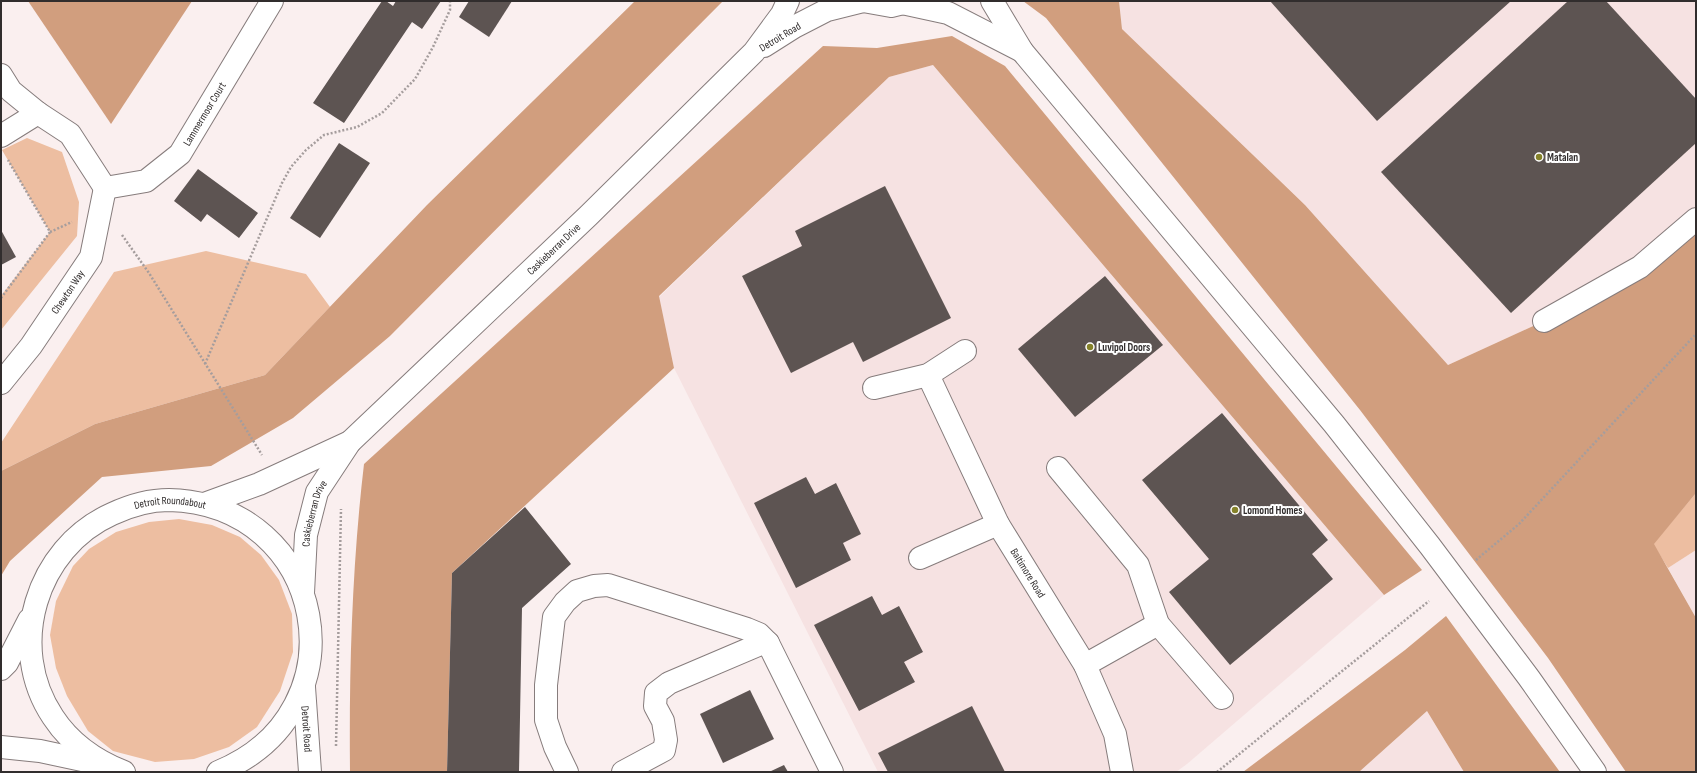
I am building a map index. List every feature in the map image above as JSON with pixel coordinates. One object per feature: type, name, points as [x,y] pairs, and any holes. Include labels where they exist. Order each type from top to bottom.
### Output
[{"type":"street","name":"Lammermoor Court","points":[[105,188],[146,181],[180,154],[272,1]]},
{"type":"street","name":"Detroit Road","points":[[754,52],[782,14],[788,1]]},
{"type":"street","points":[[863,1],[892,6],[907,2],[948,13],[1022,51]]},
{"type":"street","name":"Detroit Road","points":[[754,52],[794,27],[827,10],[863,1]]},
{"type":"street","points":[[992,1],[1022,51],[1334,424],[1520,665],[1595,772]]},
{"type":"street","name":"Caskieberran Drive","points":[[303,593],[306,535],[317,492],[350,442],[588,216],[754,52]]},
{"type":"street","points":[[1,75],[11,91],[38,113],[70,134],[105,188]]},
{"type":"street","points":[[4,147],[38,113]]},
{"type":"street","name":"Chewton Way","points":[[1,383],[31,346],[91,257],[105,188]]},
{"type":"street","points":[[1544,321],[1640,267],[1696,219]]},
{"type":"street","points":[[874,388],[928,375],[965,351]]},
{"type":"street","name":"Baltimore Road","points":[[928,375],[998,524],[1084,664],[1115,734],[1122,772]]},
{"type":"street","name":"Caskieberran Drive","points":[[204,504],[259,484],[350,442]]},
{"type":"street","points":[[1058,468],[1138,565],[1158,624],[1222,698]]},
{"type":"street","name":"Detroit Roundabout","points":[[115,769],[76,745],[53,717],[37,684],[30,648],[33,612],[45,576],[67,545],[96,521],[130,506],[167,500],[204,504],[237,516],[265,536],[288,562],[303,593],[309,616],[311,639],[310,663],[304,686],[293,710],[277,732],[258,750],[235,765],[218,772]]},
{"type":"street","points":[[920,558],[998,524]]},
{"type":"street","points":[[567,772],[555,747],[546,720],[546,685],[554,617],[565,602],[577,591],[594,586],[608,585],[759,634],[768,643],[832,772]]},
{"type":"street","points":[[1,669],[7,663],[33,612]]},
{"type":"street","points":[[1084,664],[1158,624]]},
{"type":"street","points":[[623,772],[664,750],[666,740],[663,721],[655,706],[656,693],[669,683],[758,644],[768,643]]},
{"type":"street","name":"Detroit Road","points":[[304,686],[310,772]]},
{"type":"street","points":[[1,747],[40,751],[115,769]]},
{"type":"path","points":[[205,364],[282,183],[291,167],[306,150],[324,135],[357,127],[382,113],[415,79],[433,47],[450,10],[450,1]]},
{"type":"path","points":[[1,298],[50,232],[4,147]]},
{"type":"path","points":[[1476,560],[1519,524],[1696,334]]},
{"type":"path","points":[[1217,772],[1429,601]]},
{"type":"shaded area","points":[[28,1],[192,1],[111,124]]},
{"type":"shaded area","points":[[635,1],[723,1],[390,336],[293,418],[211,466],[102,477],[10,561],[1,576],[1,471],[95,424],[265,375],[427,205]]},
{"type":"shaded area","points":[[1023,1],[1119,1],[1122,29],[1305,205],[1448,365],[1544,321],[1696,215],[1696,493],[1654,544],[1696,618],[1696,772],[1626,772],[1548,658],[1360,410],[1046,18]]},
{"type":"shaded area","points":[[1119,1],[1696,1],[1696,215],[1544,321],[1448,365],[1305,205],[1122,29]]},
{"type":"shaded area","points":[[952,36],[1005,66],[1422,570],[1384,595],[933,65],[889,77],[659,296],[674,368],[452,573],[447,772],[350,772],[352,618],[364,464],[823,46],[877,48]]},
{"type":"shaded area","points":[[933,65],[1384,595],[1176,772],[878,772],[674,368],[659,297],[889,77]]},
{"type":"shaded area","points":[[27,138],[62,152],[79,202],[77,236],[1,330],[1,296],[50,232],[2,150]]},
{"type":"shaded area","points":[[206,251],[306,274],[330,307],[265,375],[95,424],[1,471],[1,443],[114,272]]},
{"type":"shaded area","points":[[1696,493],[1696,550],[1668,568],[1653,544]]},
{"type":"shaded area","points":[[179,519],[212,525],[240,537],[261,555],[279,580],[292,614],[293,652],[280,691],[257,727],[229,747],[194,759],[155,762],[113,751],[88,731],[67,696],[56,668],[50,635],[56,601],[73,566],[89,549],[116,532],[149,522]]},
{"type":"shaded area","points":[[1696,550],[1696,618],[1668,568]]},
{"type":"shaded area","points":[[1446,616],[1560,772],[1464,772],[1427,711],[1359,772],[1243,772],[1405,650]]},
{"type":"shaded area","points":[[1427,711],[1464,772],[1359,772]]},
{"type":"building","points":[[382,1],[386,1],[393,6],[396,1],[441,1],[422,29],[412,22],[344,123],[313,103]]},
{"type":"building","points":[[469,1],[512,1],[489,37],[459,17]]},
{"type":"building","points":[[1270,1],[1511,1],[1377,121]]},
{"type":"building","name":"Matalan","points":[[1568,1],[1606,1],[1696,99],[1696,143],[1511,313],[1381,172]]},
{"type":"building","points":[[339,143],[370,163],[320,238],[290,218]]},
{"type":"building","points":[[198,169],[258,213],[239,238],[207,214],[201,222],[174,201]]},
{"type":"building","points":[[885,186],[951,318],[863,362],[853,342],[791,373],[742,276],[802,246],[795,231]]},
{"type":"building","points":[[1,230],[16,257],[1,265]]},
{"type":"building","name":"Luvipol Doors","points":[[1105,276],[1163,345],[1075,417],[1018,349]]},
{"type":"building","name":"Lomond Homes","points":[[1222,413],[1328,540],[1312,554],[1333,579],[1230,665],[1169,592],[1209,559],[1142,480]]},
{"type":"building","points":[[806,477],[815,494],[836,483],[861,534],[843,543],[851,560],[796,588],[754,503]]},
{"type":"building","points":[[525,507],[571,564],[522,608],[519,772],[447,772],[452,573]]},
{"type":"building","points":[[872,596],[882,615],[899,606],[923,652],[904,662],[915,682],[859,711],[814,625]]},
{"type":"building","points":[[750,690],[774,739],[723,763],[700,714]]},
{"type":"building","points":[[972,706],[1005,772],[888,772],[878,753]]},
{"type":"building","points":[[784,765],[788,772],[769,772]]},
{"type":"place","name":"Matalan","points":[[1539,157]]},
{"type":"place","name":"Luvipol Doors","points":[[1090,347]]},
{"type":"place","name":"Lomond Homes","points":[[1235,510]]}]
